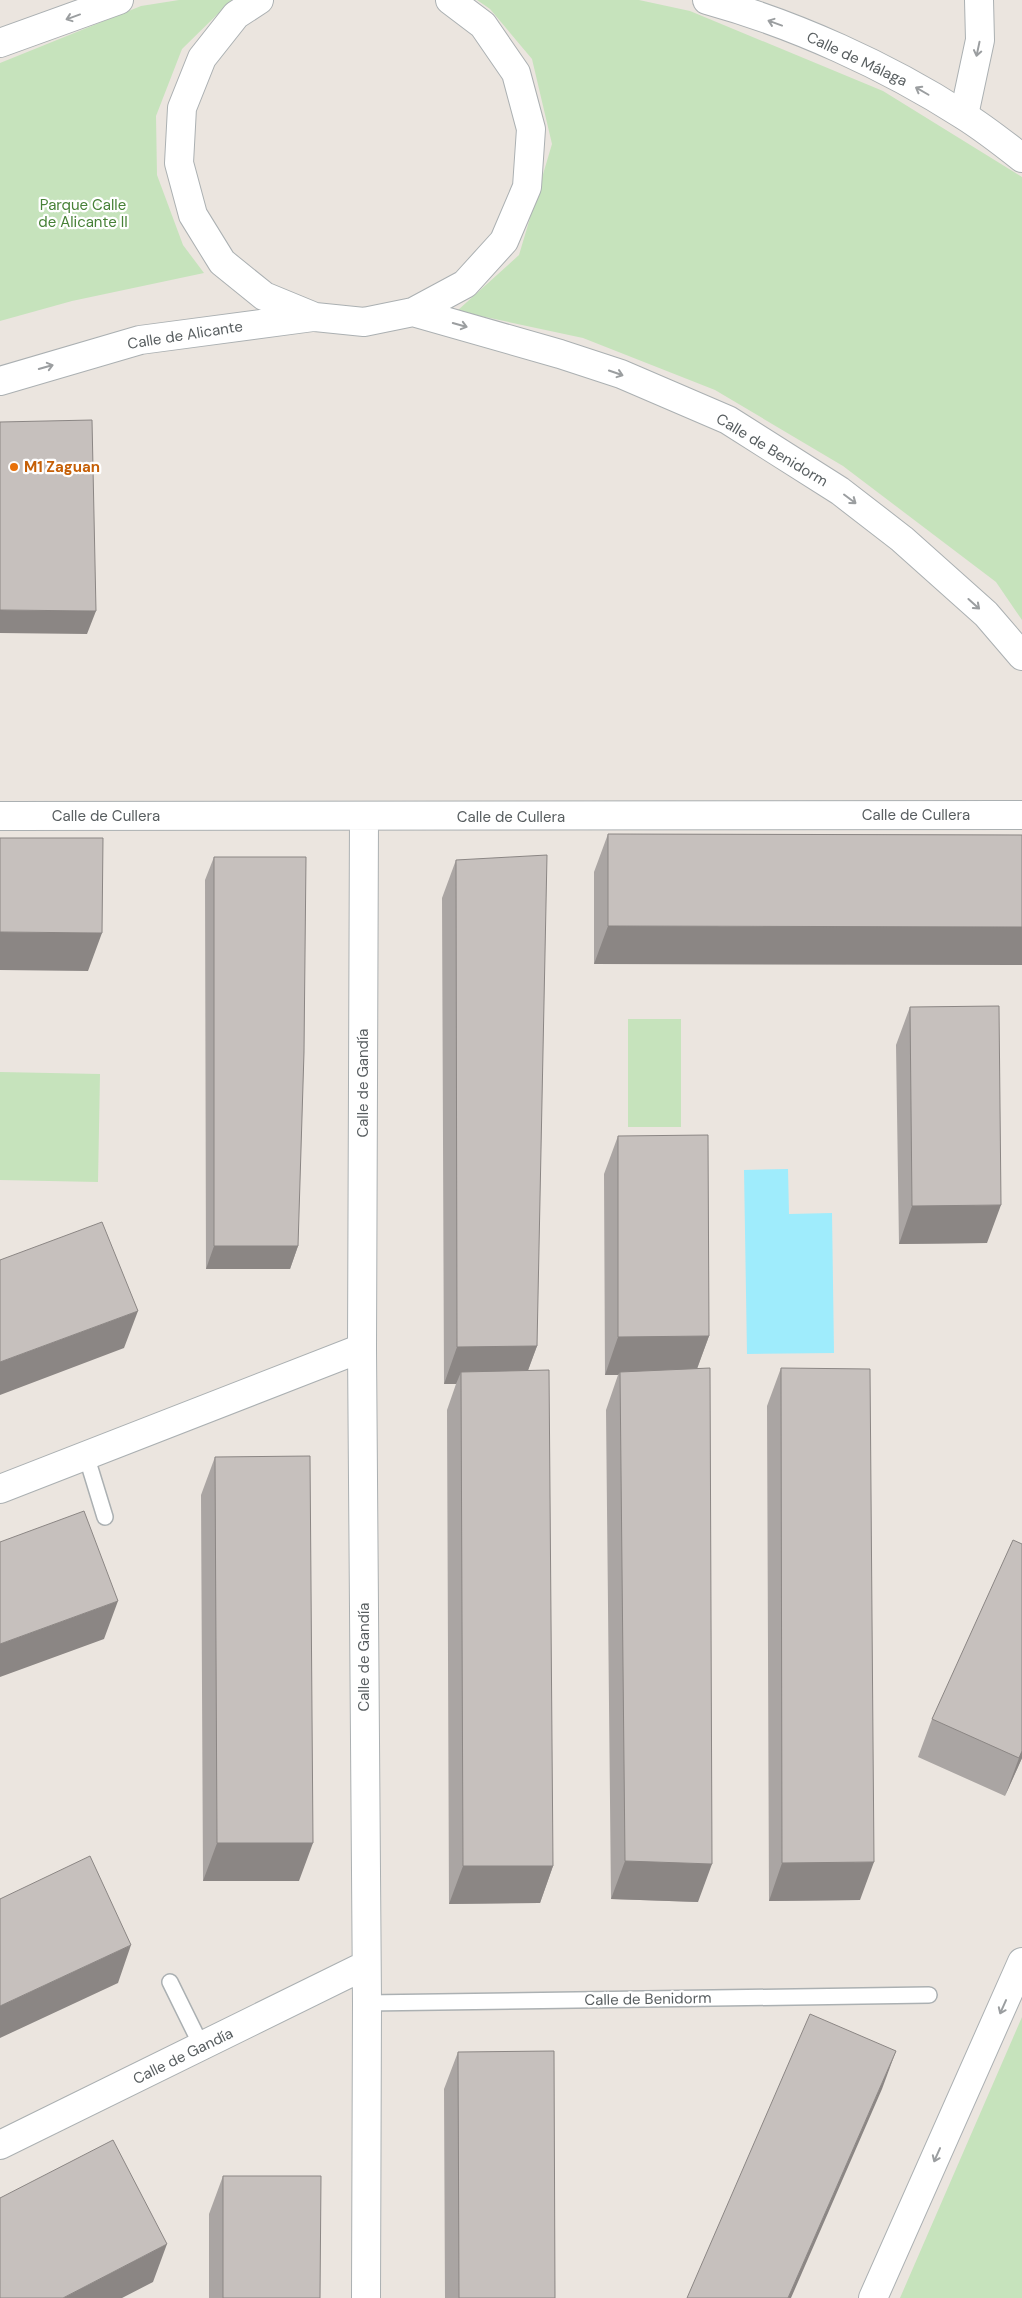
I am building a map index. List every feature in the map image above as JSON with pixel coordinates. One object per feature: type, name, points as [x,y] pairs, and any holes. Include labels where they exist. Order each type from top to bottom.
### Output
[{"type":"street","points":[[0,43],[118,0]]},
{"type":"street","points":[[259,0],[236,15],[202,58],[182,108],[179,163],[193,216],[222,262],[264,296],[315,317],[364,322],[413,312],[465,284],[504,241],[527,188],[531,129],[516,73],[483,25],[450,0]]},
{"type":"street","name":"Calle de Málaga","points":[[707,0],[810,36],[884,68],[964,116],[1022,158]]},
{"type":"street","points":[[964,116],[980,40],[979,0]]},
{"type":"street","name":"Calle de Benidorm","points":[[413,312],[560,354],[620,374],[728,420],[840,491],[902,539],[986,614],[1022,656]]},
{"type":"street","name":"Calle de Alicante","points":[[0,381],[140,340],[315,317]]},
{"type":"street","name":"Calle de Cullera","points":[[0,816],[1022,815]]},
{"type":"street","name":"Calle de Gandía","points":[[364,817],[362,1348],[367,2002],[366,2298]]},
{"type":"street","points":[[0,1488],[362,1348]]},
{"type":"street","points":[[873,2298],[1022,1962]]},
{"type":"street","name":"Calle de Gandía","points":[[0,2146],[366,1966]]},
{"type":"lane","points":[[86,1455],[105,1517]]},
{"type":"lane","points":[[170,1982],[202,2047]]},
{"type":"lane","name":"Calle de Benidorm","points":[[367,2002],[929,1995]]},
{"type":"green space","name":"Parque Calle de Alicante II","points":[[179,0],[232,0],[182,49],[156,116],[157,175],[183,245],[204,273],[72,301],[0,321],[0,63],[141,6]]},
{"type":"green space","points":[[477,0],[639,0],[690,11],[883,91],[1022,177],[1022,620],[996,582],[843,466],[715,390],[583,338],[457,311],[519,255],[552,144],[532,59],[490,9]]},
{"type":"green space","points":[[628,1019],[681,1019],[681,1127],[628,1127]]},
{"type":"green space","points":[[0,1072],[100,1074],[98,1182],[0,1180]]},
{"type":"green space","points":[[1022,2017],[1022,2298],[900,2298]]},
{"type":"water","points":[[788,1169],[789,1214],[832,1213],[834,1353],[747,1354],[744,1170]]},
{"type":"building","points":[[92,420],[96,611],[0,610],[0,422]]},
{"type":"building","points":[[608,834],[1022,835],[1022,927],[608,926]]},
{"type":"building","points":[[0,838],[103,838],[102,933],[0,932]]},
{"type":"building","points":[[547,855],[537,1346],[457,1347],[456,860]]},
{"type":"building","points":[[214,857],[306,857],[304,1052],[298,1246],[214,1246]]},
{"type":"building","points":[[999,1006],[1001,1205],[912,1206],[910,1007]]},
{"type":"building","points":[[708,1135],[709,1336],[618,1337],[618,1136]]},
{"type":"building","points":[[102,1222],[138,1311],[0,1362],[0,1260]]},
{"type":"building","points":[[710,1368],[712,1864],[625,1861],[620,1372]]},
{"type":"building","points":[[781,1368],[870,1369],[874,1862],[782,1863]]},
{"type":"building","points":[[549,1370],[553,1866],[463,1866],[461,1372]]},
{"type":"building","points":[[310,1456],[313,1843],[217,1843],[215,1457]]},
{"type":"building","points":[[84,1511],[118,1601],[0,1644],[0,1542]]},
{"type":"building","points":[[1013,1540],[1022,1544],[1022,1751],[1019,1758],[932,1719]]},
{"type":"building","points":[[90,1856],[131,1945],[0,2006],[0,1899]]},
{"type":"building","points":[[810,2014],[896,2051],[788,2298],[687,2298]]},
{"type":"building","points":[[554,2051],[555,2298],[459,2298],[458,2052]]},
{"type":"building","points":[[113,2140],[167,2244],[63,2298],[0,2298],[0,2198]]},
{"type":"building","points":[[223,2176],[321,2176],[320,2298],[223,2298]]},
{"type":"place","name":"M1 Zaguan","points":[[14,467]]}]
